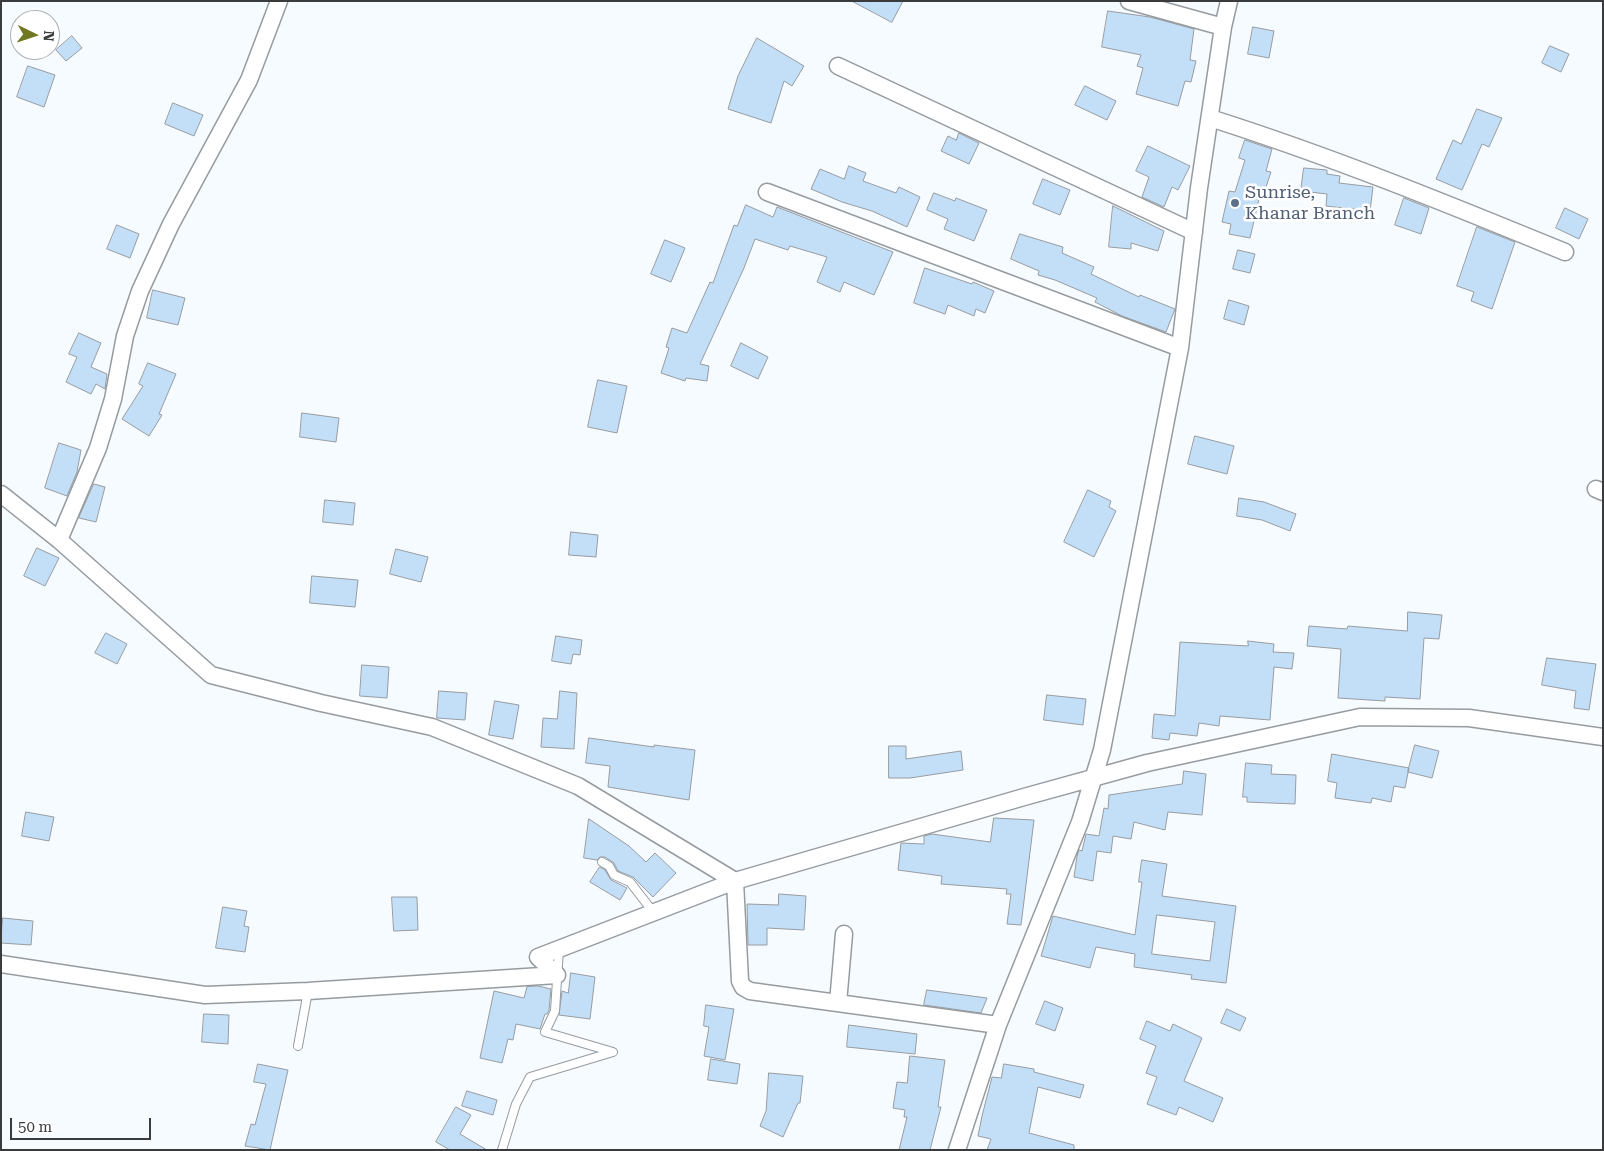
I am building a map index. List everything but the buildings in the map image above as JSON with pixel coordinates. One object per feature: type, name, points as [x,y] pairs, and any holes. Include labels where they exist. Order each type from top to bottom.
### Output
[{"type":"street","points":[[59,540],[98,448],[113,399],[125,336],[140,291],[171,224],[191,191],[249,80],[279,1]]},
{"type":"street","points":[[1128,1],[1223,26]]},
{"type":"street","points":[[957,1150],[998,1025],[1080,822],[1102,750],[1180,348],[1210,118],[1223,26],[1229,1]]},
{"type":"street","points":[[838,66],[1194,232]]},
{"type":"street","points":[[1210,118],[1270,138],[1565,252]]},
{"type":"street","points":[[767,192],[1180,348]]},
{"type":"street","points":[[1,494],[59,540],[211,675],[321,703],[432,727],[578,786],[734,882]]},
{"type":"street","points":[[1,964],[205,995],[308,991],[558,974],[538,957],[734,882],[1147,763],[1360,717],[1469,718],[1603,737]]},
{"type":"street","points":[[734,882],[740,981],[743,987],[750,990],[998,1025]]},
{"type":"street","points":[[838,1003],[844,934]]},
{"type":"lane","points":[[602,862],[609,866],[614,875],[630,882],[654,913]]},
{"type":"lane","points":[[502,1150],[516,1104],[530,1077],[613,1052],[545,1032],[555,1011],[559,949]]},
{"type":"lane","points":[[298,1046],[308,991]]},
{"type":"place","name":"Sunrise, Khanar Branch","points":[[1235,203]]}]
